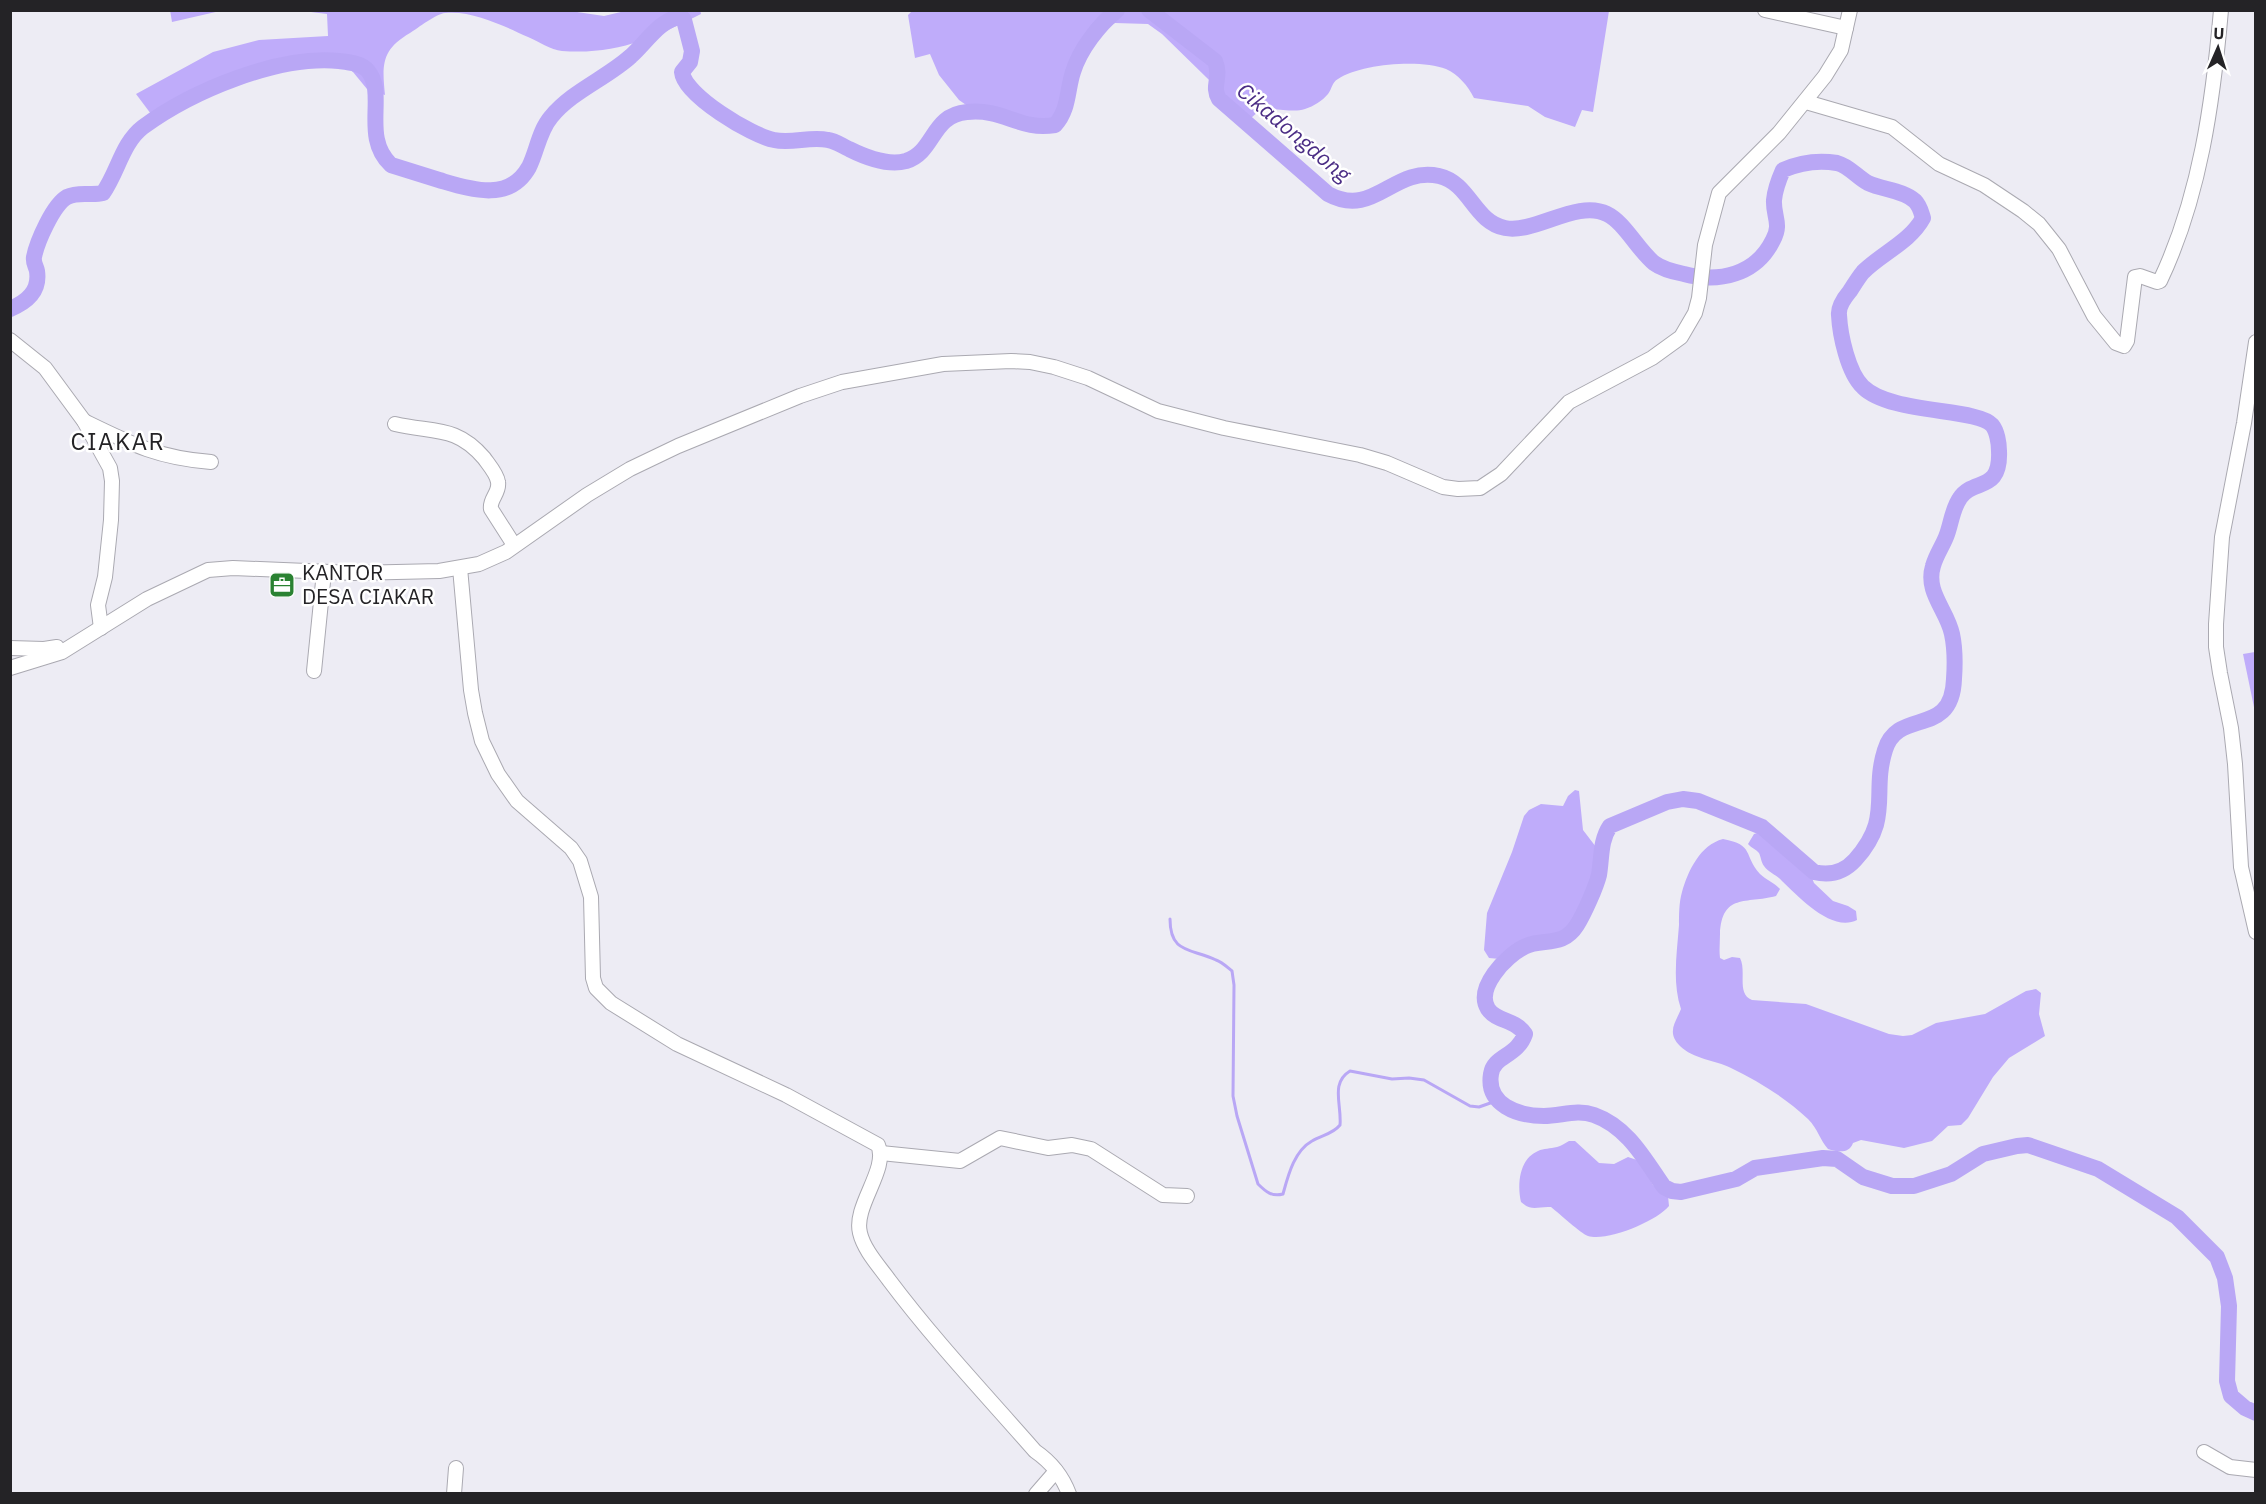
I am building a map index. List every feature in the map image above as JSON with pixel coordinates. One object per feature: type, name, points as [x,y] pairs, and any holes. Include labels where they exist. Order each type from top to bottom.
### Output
[{"type":"street","points":[[1766,10],[1846,28]]},
{"type":"street","points":[[10,668],[62,652],[147,599],[208,570],[243,568],[324,572],[439,571],[479,564],[494,558],[630,469],[678,446],[800,396],[842,382],[943,364],[1011,361],[1054,367],[1088,378],[1158,411],[1224,429],[1351,453],[1387,464],[1443,487],[1480,488],[1501,474],[1569,402],[1646,362],[1682,337],[1695,313],[1701,287],[1707,234],[1719,193],[1772,141],[1806,102],[1834,62],[1844,41],[1850,10]]},
{"type":"street","points":[[1806,102],[1892,127],[1939,164],[1984,185],[2023,211],[2039,224],[2060,249],[2094,316],[2116,343],[2124,346],[2127,341],[2135,277],[2160,281],[2185,217],[2201,152],[2215,69],[2221,10]]},
{"type":"street","points":[[10,340],[45,368],[84,421],[111,468],[111,520],[106,566],[98,605],[101,628]]},
{"type":"street","points":[[2256,342],[2222,537],[2216,647],[2231,728],[2241,867],[2256,932]]},
{"type":"street","points":[[84,421],[153,453],[211,462]]},
{"type":"street","points":[[394,424],[458,435],[478,451],[498,482],[490,504],[491,509],[514,545]]},
{"type":"street","points":[[460,568],[471,690],[482,741],[498,774],[517,801],[571,848],[580,861],[591,897],[593,978],[596,988],[611,1003],[677,1044],[786,1095],[878,1145],[881,1154],[861,1215],[860,1234],[864,1242],[878,1266],[914,1312],[1035,1451],[1047,1460],[1065,1483],[1069,1494]]},
{"type":"street","points":[[314,671],[324,572]]},
{"type":"street","points":[[10,648],[44,649],[74,645]]},
{"type":"street","points":[[881,1154],[960,1161],[1000,1138],[1048,1148],[1077,1145],[1091,1149],[1163,1195],[1187,1196]]},
{"type":"street","points":[[2204,1452],[2230,1467],[2256,1470]]},
{"type":"street","points":[[454,1494],[456,1468]]},
{"type":"street","points":[[1036,1494],[1056,1471]]},
{"type":"shaded area","points":[[170,10],[220,10],[220,11],[172,22]]},
{"type":"shaded area","points":[[577,10],[577,12],[604,16],[625,11],[700,10],[701,14],[634,43],[582,52],[553,49],[477,16],[445,13],[432,18],[393,46],[384,67],[385,95],[367,89],[353,72],[341,63],[317,65],[269,75],[199,99],[154,118],[136,94],[213,52],[259,40],[328,36],[327,14],[303,11]]},
{"type":"shaded area","points":[[913,10],[1609,11],[1593,112],[1582,110],[1575,127],[1545,117],[1528,106],[1474,98],[1455,74],[1446,69],[1421,64],[1390,65],[1360,70],[1336,80],[1326,97],[1312,106],[1298,110],[1268,109],[1255,114],[1250,120],[1162,34],[1148,24],[1115,23],[1083,43],[1066,71],[1065,107],[1046,127],[1016,127],[969,107],[959,100],[939,75],[930,54],[915,58],[908,15]]},
{"type":"shaded area","points":[[2256,652],[2255,712],[2243,654]]},
{"type":"shaded area","points":[[1575,790],[1579,791],[1583,830],[1596,847],[1602,873],[1599,895],[1588,914],[1577,918],[1571,929],[1547,939],[1521,942],[1500,959],[1489,958],[1484,950],[1487,913],[1524,816],[1529,810],[1541,804],[1563,806],[1568,796]]},
{"type":"shaded area","points":[[1771,829],[1802,852],[1814,883],[1833,901],[1856,911],[1857,920],[1847,923],[1827,918],[1807,904],[1766,868],[1759,853],[1748,844],[1754,834]]},
{"type":"shaded area","points":[[1723,839],[1740,844],[1760,874],[1780,889],[1776,896],[1731,906],[1725,912],[1722,921],[1720,958],[1724,960],[1732,957],[1740,958],[1743,988],[1747,997],[1752,1000],[1806,1004],[1889,1034],[1903,1036],[1912,1035],[1936,1023],[1985,1014],[2026,991],[2036,989],[2041,993],[2039,1014],[2045,1036],[2009,1058],[1993,1077],[1968,1118],[1961,1125],[1948,1126],[1932,1141],[1904,1148],[1861,1140],[1853,1143],[1846,1151],[1828,1149],[1808,1119],[1781,1097],[1731,1068],[1691,1054],[1680,1046],[1674,1036],[1673,1027],[1681,1009],[1676,967],[1681,896],[1696,860],[1708,847]]},
{"type":"shaded area","points":[[1569,1141],[1575,1141],[1599,1163],[1614,1164],[1628,1157],[1640,1161],[1653,1185],[1668,1196],[1669,1206],[1643,1224],[1619,1233],[1596,1237],[1584,1234],[1551,1207],[1532,1208],[1525,1205],[1521,1202],[1519,1188],[1523,1166],[1527,1160],[1538,1151],[1558,1147]]},
{"type":"waterway","name":"Cikadongdong","points":[[10,309],[22,303],[34,290],[37,278],[34,261],[36,250],[46,224],[62,201],[76,194],[103,193],[125,149],[143,127],[210,89],[263,70],[315,61],[343,61],[362,66],[373,80],[377,142],[382,154],[391,165],[463,187],[500,189],[521,178],[529,167],[544,128],[559,108],[622,64],[660,27],[674,18],[681,17],[684,20],[692,51],[690,62],[682,72],[694,92],[720,113],[751,131],[774,140],[828,140],[869,158],[884,162],[899,162],[906,161],[923,150],[946,120],[967,112],[991,113],[1031,125],[1055,125],[1063,113],[1073,72],[1080,55],[1097,30],[1117,10]]},
{"type":"waterway","name":"Cikadongdong","points":[[1149,10],[1215,61],[1216,90],[1219,99],[1328,194],[1344,200],[1371,197],[1409,178],[1423,175],[1439,176],[1458,186],[1486,218],[1505,228],[1517,229],[1583,211],[1607,214],[1657,265],[1697,277],[1735,274],[1747,269],[1766,252],[1776,234],[1774,200],[1783,170],[1816,162],[1837,163],[1868,183],[1910,197],[1917,203],[1923,218],[1911,234],[1863,272],[1842,302],[1839,315],[1849,363],[1863,387],[1876,396],[1892,402],[1983,420],[1992,425],[1996,434],[1999,451],[1996,473],[1991,479],[1965,492],[1960,498],[1931,575],[1934,593],[1953,639],[1955,668],[1951,698],[1944,709],[1935,716],[1901,729],[1892,737],[1885,750],[1881,766],[1878,818],[1874,831],[1867,845],[1855,860],[1841,870],[1831,873],[1814,872],[1762,827],[1698,801],[1683,799],[1667,802],[1610,826],[1603,843],[1599,875],[1577,925],[1565,937],[1531,944],[1517,951],[1501,965],[1489,983],[1485,1001],[1488,1009],[1496,1016],[1521,1029],[1525,1034],[1517,1047],[1496,1063],[1491,1074],[1491,1085],[1499,1101],[1514,1111],[1544,1116],[1588,1113],[1606,1120],[1635,1145],[1664,1187],[1672,1191],[1681,1192],[1736,1179],[1755,1168],[1823,1158],[1837,1159],[1863,1177],[1892,1186],[1914,1186],[1951,1174],[1983,1154],[2028,1145],[2098,1169],[2177,1217],[2217,1257],[2225,1278],[2229,1306],[2227,1381],[2231,1396],[2245,1408],[2256,1413]]},
{"type":"waterway","points":[[1170,919],[1171,930],[1178,944],[1218,961],[1232,971],[1234,985],[1233,1096],[1258,1184],[1269,1193],[1283,1194],[1296,1157],[1306,1145],[1340,1125],[1338,1095],[1340,1082],[1350,1071],[1392,1079],[1424,1080],[1470,1106],[1479,1107],[1496,1101]]},
{"type":"place","name":"KANTOR DESA CIAKAR","points":[[282,585]]},
{"type":"district","name":"CIAKAR","points":[[118,442]]}]
